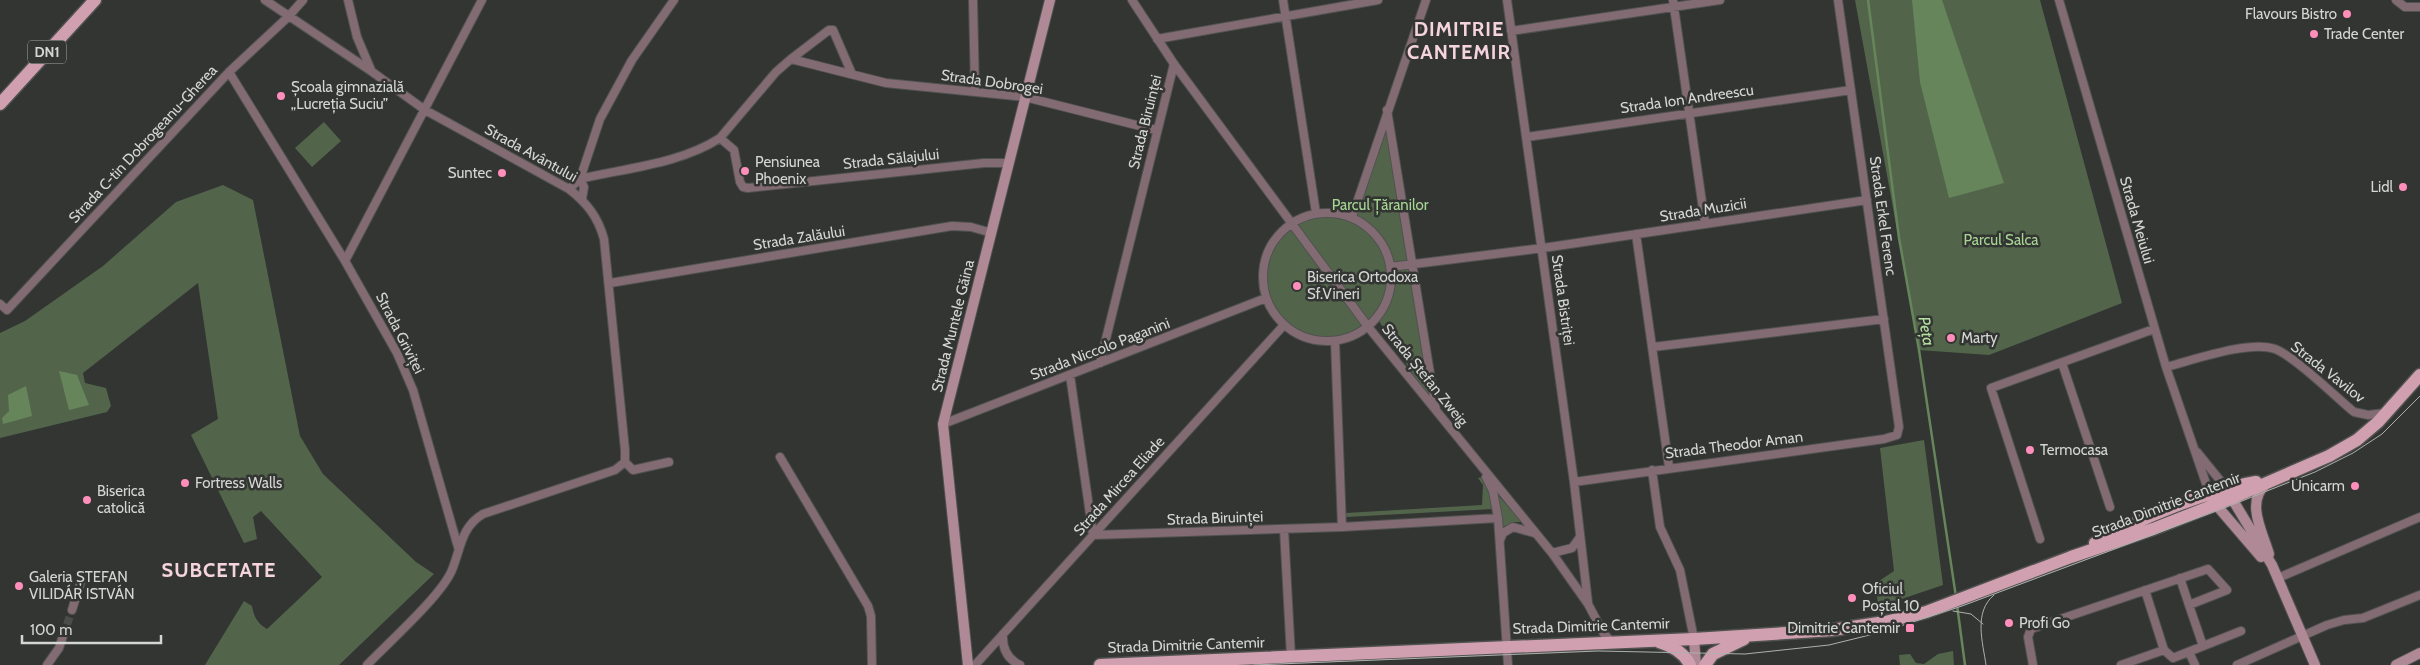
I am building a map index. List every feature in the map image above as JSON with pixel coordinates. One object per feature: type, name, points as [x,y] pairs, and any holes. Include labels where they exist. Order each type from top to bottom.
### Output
[{"type":"main road","name":"DN1","points":[[0,104],[95,0]]},
{"type":"main road","name":"Strada Dimitrie Cantemir","points":[[1100,665],[1694,639],[1864,626],[1910,616],[1966,598],[2071,557],[2110,535],[2272,480],[2343,448],[2368,431],[2387,413],[2420,375]]},
{"type":"main road","points":[[1705,665],[1714,654],[1724,648],[1758,635]]},
{"type":"main road","points":[[1654,640],[1675,648],[1687,658],[1690,665]]},
{"type":"street","name":"Strada Avântului","points":[[265,0],[371,71],[425,110],[569,189],[582,199],[591,210],[600,227],[610,283],[626,450],[624,462]]},
{"type":"street","name":"Strada C-tin Dobrogeanu-Gherea","points":[[0,304],[7,310],[229,72],[288,17],[302,0]]},
{"type":"street","points":[[348,0],[359,43],[371,71]]},
{"type":"street","points":[[345,261],[482,0]]},
{"type":"street","points":[[582,199],[584,187],[580,179],[600,119],[632,60],[674,0]]},
{"type":"street","points":[[973,0],[975,91]]},
{"type":"street","name":"Strada Muntele Găina","points":[[968,665],[943,424],[1050,0]]},
{"type":"street","name":"Strada Ștefan Zweig","points":[[1132,0],[1174,64],[1368,326],[1480,467],[1552,553],[1588,604],[1599,627],[1612,642]]},
{"type":"street","points":[[1283,0],[1316,213]]},
{"type":"street","points":[[1157,39],[1378,0]]},
{"type":"street","points":[[1352,218],[1387,110],[1426,0]]},
{"type":"street","name":"Strada Bistriței","points":[[1507,0],[1574,482],[1588,604]]},
{"type":"street","points":[[1512,31],[1673,3],[1720,0]]},
{"type":"street","name":"Strada Erkel Ferenc","points":[[1838,0],[1899,426],[1897,435]]},
{"type":"street","name":"Strada Meiului","points":[[2059,0],[2154,329],[2212,500]]},
{"type":"street","points":[[2396,0],[2405,7],[2419,8]]},
{"type":"street","points":[[1673,3],[1705,223]]},
{"type":"street","points":[[569,189],[580,179],[688,154],[720,138],[776,72],[829,30],[833,30],[852,74]]},
{"type":"street","name":"Strada Dobrogei","points":[[791,59],[886,83],[1024,97],[1156,130]]},
{"type":"street","name":"Strada Biruinței","points":[[1100,363],[1156,130],[1174,64]]},
{"type":"street","name":"Strada Griviței","points":[[229,72],[345,261],[398,354],[413,390],[458,547]]},
{"type":"street","name":"Strada Ion Andreescu","points":[[1527,138],[1851,90]]},
{"type":"street","points":[[1387,110],[1436,412]]},
{"type":"street","name":"Strada Sălajului","points":[[720,138],[734,150],[740,182],[743,187],[748,188],[984,163],[1009,163]]},
{"type":"street","name":"Strada Muzicii","points":[[1542,248],[1867,200]]},
{"type":"street","points":[[1316,213],[1334,213],[1352,218],[1367,227],[1380,240],[1390,267],[1388,298],[1377,318],[1368,326],[1346,338],[1335,341],[1308,338],[1284,325],[1274,313],[1266,298],[1263,275],[1266,257],[1274,241],[1292,223],[1316,213]]},
{"type":"street","name":"Strada Zalăului","points":[[610,283],[952,226],[971,227],[992,233]]},
{"type":"street","points":[[1636,234],[1669,467]]},
{"type":"street","points":[[1390,267],[1542,248]]},
{"type":"street","name":"Strada Niccolo Paganini","points":[[943,424],[1266,298]]},
{"type":"street","points":[[1653,347],[1884,319]]},
{"type":"street","name":"Strada Mircea Eliade","points":[[975,665],[1284,325]]},
{"type":"street","points":[[2040,539],[1991,388],[2154,329]]},
{"type":"street","points":[[1335,341],[1342,527]]},
{"type":"street","name":"Strada Vavilov","points":[[2166,367],[2246,347],[2264,346],[2283,353],[2354,412],[2368,415],[2387,413]]},
{"type":"street","points":[[2062,362],[2110,507]]},
{"type":"street","points":[[1070,375],[1093,535]]},
{"type":"street","name":"Strada Theodor Aman","points":[[1574,482],[1669,467],[1891,438],[1897,435]]},
{"type":"street","name":"Strada Meiului","points":[[2193,446],[2229,494]]},
{"type":"street","points":[[780,457],[868,606],[871,616],[872,665]]},
{"type":"street","points":[[367,665],[442,586],[452,569],[458,547],[469,526],[483,514],[614,470],[624,462],[633,470],[669,462]]},
{"type":"street","points":[[1480,467],[1493,491],[1498,518],[1508,665]]},
{"type":"street","points":[[1652,470],[1660,527],[1680,570],[1694,639],[1696,665]]},
{"type":"street","points":[[2272,480],[2259,490],[2256,506],[2272,565]]},
{"type":"street","points":[[2229,494],[2272,565],[2316,664]]},
{"type":"street","points":[[2212,500],[2261,556],[2272,565]]},
{"type":"street","points":[[2278,578],[2420,517]]},
{"type":"street","name":"Strada Biruinței","points":[[1093,535],[1342,527],[1498,518]]},
{"type":"street","points":[[1500,540],[1503,534],[1513,527],[1536,534]]},
{"type":"street","points":[[1284,529],[1291,657]]},
{"type":"street","points":[[1552,553],[1572,548],[1580,537]]},
{"type":"street","points":[[2033,665],[2028,637],[2031,629],[2208,569],[2227,590],[2189,604]]},
{"type":"street","points":[[72,610],[83,575]]},
{"type":"street","points":[[2180,578],[2203,646]]},
{"type":"street","points":[[2144,590],[2164,650],[2173,658],[2242,631]]},
{"type":"street","points":[[2237,665],[2332,623],[2363,618],[2420,596]]},
{"type":"street","points":[[1003,634],[1004,648],[1007,654],[1013,662],[1020,665]]},
{"type":"street","points":[[47,665],[59,648],[63,636]]},
{"type":"street","points":[[2121,665],[2164,650]]},
{"type":"street","points":[[2189,652],[2194,665]]},
{"type":"street","points":[[2396,665],[2420,653]]},
{"type":"green space","name":"Parcul Salca","points":[[1855,0],[2040,0],[2122,303],[1989,355],[1919,350]]},
{"type":"green space","name":"Parcul Țăranilor","points":[[1387,110],[1437,412],[1377,318],[1358,332],[1345,338],[1332,341],[1306,337],[1294,332],[1275,314],[1268,302],[1264,289],[1264,263],[1275,240],[1283,230],[1305,216],[1318,213],[1335,213],[1351,217]]},
{"type":"green space","points":[[324,122],[341,141],[312,167],[295,148]]},
{"type":"green space","points":[[223,185],[253,200],[300,436],[323,474],[416,562],[434,574],[339,665],[205,665],[244,601],[252,606],[256,619],[267,629],[322,577],[261,511],[253,517],[257,539],[244,543],[191,435],[218,419],[198,283],[83,373],[85,383],[106,388],[111,406],[107,412],[0,438],[0,333],[25,321],[103,266],[176,202]]},
{"type":"green space","points":[[1924,440],[1943,585],[1878,607],[1876,583],[1894,571],[1880,448]]},
{"type":"green space","points":[[1483,477],[1492,496],[1493,509],[1346,517],[1346,513],[1482,505],[1483,485],[1478,478]]},
{"type":"green space","points":[[1497,494],[1522,522],[1513,522],[1503,527]]},
{"type":"green space","points":[[1953,651],[1954,665],[1900,665],[1899,655],[1910,654],[1916,663],[1924,664],[1938,654]]},
{"type":"shaded area","points":[[1912,0],[1942,0],[2004,183],[1949,198],[1920,82]]},
{"type":"shaded area","points":[[59,371],[77,375],[89,405],[69,410]]},
{"type":"shaded area","points":[[26,386],[32,416],[3,424],[2,418],[9,411],[8,395]]},
{"type":"waterway","name":"Peța","points":[[1868,0],[1899,238],[1919,350],[1956,597]]},
{"type":"waterway","name":"Peța","points":[[1957,605],[1965,665]]},
{"type":"tunnel","points":[[63,636],[72,610]]},
{"type":"tram line","points":[[1254,665],[1598,651],[1745,654],[1829,645],[1882,632],[1962,606],[2315,472],[2353,453],[2382,434],[2420,396]]},
{"type":"tram line","points":[[1986,665],[1981,619],[1983,610],[1994,595]]},
{"type":"tram line","points":[[1953,611],[1971,614],[1983,624]]},
{"type":"place","name":"Flavours Bistro","points":[[2347,14]]},
{"type":"place","name":"Trade Center","points":[[2314,34]]},
{"type":"place","name":"Școala gimnazială „Lucreția Suciu”","points":[[281,96]]},
{"type":"place","name":"Pensiunea Phoenix","points":[[745,171]]},
{"type":"place","name":"Suntec","points":[[502,173]]},
{"type":"place","name":"Lidl","points":[[2403,187]]},
{"type":"place","name":"Biserica Ortodoxa Sf.Vineri","points":[[1297,286]]},
{"type":"place","name":"Marty","points":[[1951,338]]},
{"type":"place","name":"Termocasa","points":[[2030,450]]},
{"type":"place","name":"Fortress Walls","points":[[185,483]]},
{"type":"place","name":"Unicarm","points":[[2355,486]]},
{"type":"place","name":"Biserica catolică","points":[[87,500]]},
{"type":"place","name":"Galeria ȘTEFAN VILIDÁR ISTVÁN","points":[[19,586]]},
{"type":"place","name":"Oficiul Poștal 10","points":[[1852,598]]},
{"type":"place","name":"Profi Go","points":[[2009,623]]},
{"type":"place","name":"Dimitrie Cantemir","points":[[1910,628]]},
{"type":"district","name":"DIMITRIE CANTEMIR","points":[[1459,40]]},
{"type":"district","name":"SUBCETATE","points":[[219,570]]}]
